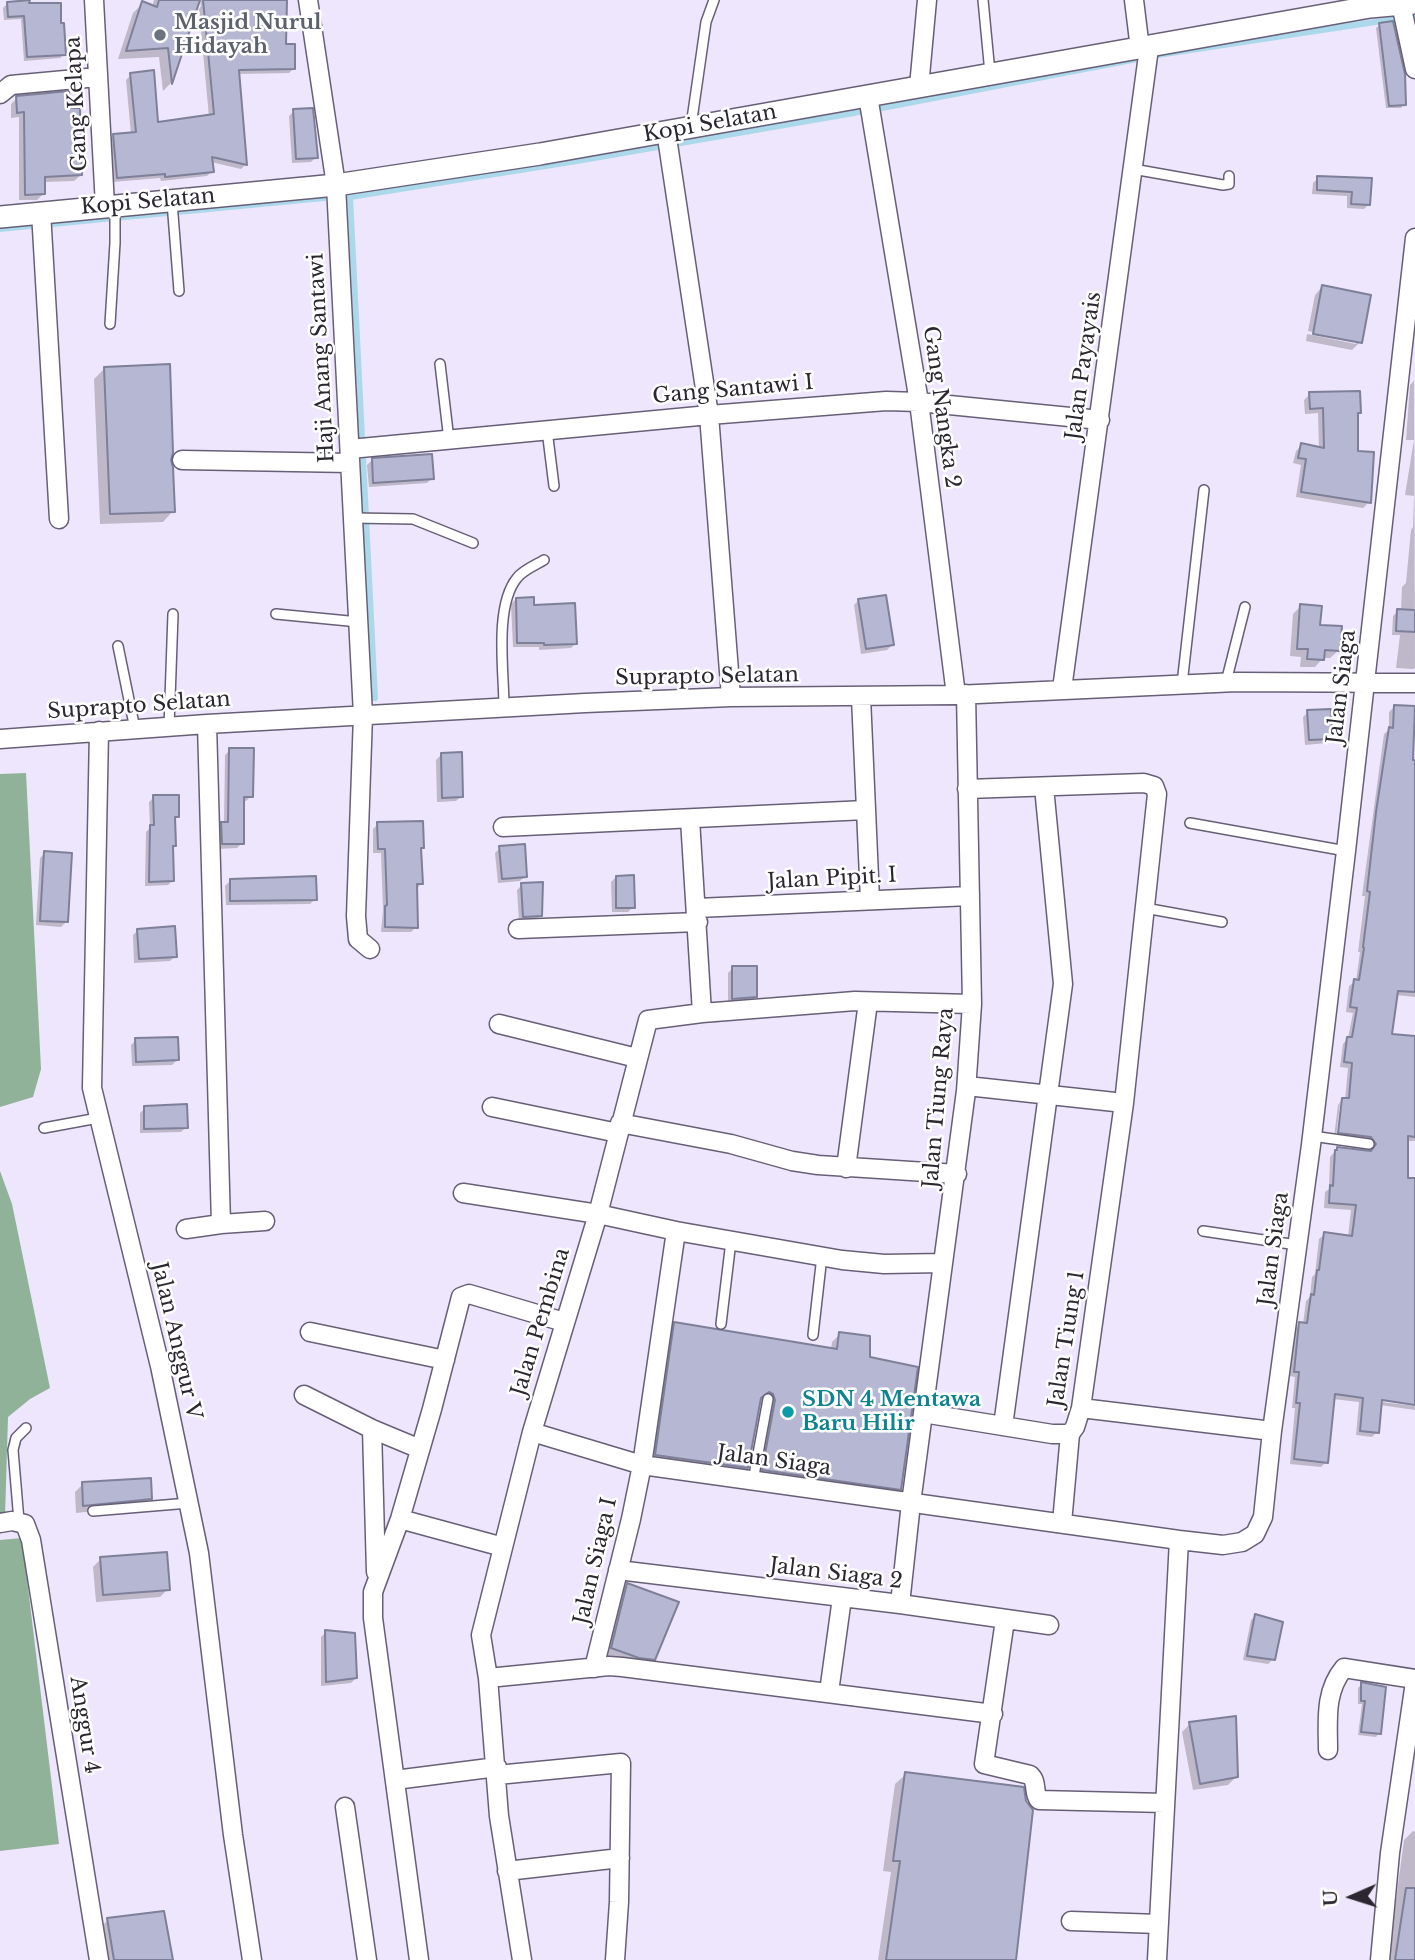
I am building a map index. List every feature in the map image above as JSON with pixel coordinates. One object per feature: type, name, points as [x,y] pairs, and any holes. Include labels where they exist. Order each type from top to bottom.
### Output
[{"type":"street","name":"Gang Kelapa","points":[[94,0],[110,205]]},
{"type":"street","name":"Haji Anang Santawi","points":[[308,0],[336,184],[357,452],[353,517],[363,715],[356,916],[358,939],[370,949]]},
{"type":"street","points":[[919,87],[927,0]]},
{"type":"street","name":"Jalan Payayais","points":[[1062,689],[1100,420],[1146,54],[1134,0]]},
{"type":"street","name":"Kopi Selatan","points":[[0,217],[42,216],[110,205],[336,184],[584,147],[668,142],[691,127],[869,102],[919,87],[990,75],[1146,54],[1370,7],[1405,12]]},
{"type":"street","points":[[1405,12],[1415,69]]},
{"type":"street","points":[[0,94],[11,85],[98,78]]},
{"type":"street","name":"Gang Nangka 2","points":[[869,102],[919,402],[961,694]]},
{"type":"street","points":[[668,142],[709,415],[731,698]]},
{"type":"street","points":[[42,216],[59,519]]},
{"type":"street","name":"Jalan Siaga","points":[[532,1432],[642,1465],[753,1481],[1223,1545],[1242,1542],[1255,1534],[1264,1517],[1272,1431],[1312,1136],[1413,275],[1415,237]]},
{"type":"street","name":"Gang Santawi I","points":[[182,460],[357,452],[547,430],[851,402],[919,402],[1100,420]]},
{"type":"street","name":"Suprapto Selatan","points":[[0,739],[504,707],[731,698],[961,694],[1226,682],[1415,683]]},
{"type":"street","name":"Jalan Tiung Raya","points":[[900,1604],[967,1086],[972,1004],[967,789],[961,694]]},
{"type":"street","points":[[861,697],[870,900]]},
{"type":"street","points":[[207,724],[221,1224]]},
{"type":"street","name":"Jalan Anggur V","points":[[99,731],[92,1074],[98,1118],[160,1366],[204,1580],[228,1802],[252,1960]]},
{"type":"street","name":"Jalan Tiung 1","points":[[923,1413],[1052,1434],[1070,1434],[1081,1408],[1124,1103],[1157,794],[1154,786],[1144,783],[1044,787]]},
{"type":"street","points":[[967,789],[1044,787],[1063,968],[1049,1096],[1003,1426]]},
{"type":"street","points":[[503,827],[866,810]]},
{"type":"street","points":[[690,819],[702,1013]]},
{"type":"street","name":"Jalan Pipit. I","points":[[518,929],[870,900],[970,896]]},
{"type":"street","points":[[846,1168],[868,1002]]},
{"type":"street","name":"Jalan Pembina","points":[[522,1960],[499,1816],[488,1678],[481,1635],[532,1432],[598,1214],[648,1020],[702,1013],[868,1002],[972,1004]]},
{"type":"street","points":[[499,1024],[637,1058]]},
{"type":"street","points":[[967,1086],[1124,1103]]},
{"type":"street","points":[[492,1107],[731,1144],[792,1161],[846,1168],[957,1174]]},
{"type":"street","points":[[463,1193],[598,1214],[676,1231],[865,1263],[943,1263]]},
{"type":"street","points":[[186,1230],[265,1221]]},
{"type":"street","name":"Jalan Siaga I","points":[[594,1668],[642,1465],[676,1231]]},
{"type":"street","points":[[419,1960],[373,1618],[373,1592],[400,1518],[460,1299],[466,1294],[564,1322]]},
{"type":"street","points":[[310,1332],[445,1360]]},
{"type":"street","points":[[304,1395],[372,1429],[420,1449]]},
{"type":"street","points":[[1081,1408],[1272,1431]]},
{"type":"street","points":[[372,1429],[376,1583]]},
{"type":"street","points":[[1062,1523],[1070,1434]]},
{"type":"street","points":[[400,1518],[503,1547]]},
{"type":"street","points":[[0,1523],[19,1521]]},
{"type":"street","name":"Anggur 4","points":[[19,1521],[25,1524],[31,1540],[99,1960]]},
{"type":"street","points":[[1157,1960],[1179,1540]]},
{"type":"street","name":"Jalan Siaga 2","points":[[618,1570],[1049,1625]]},
{"type":"street","points":[[829,1692],[842,1598]]},
{"type":"street","points":[[1005,1620],[984,1764],[1030,1775],[1035,1782],[1039,1800],[1165,1803]]},
{"type":"street","points":[[488,1678],[622,1667],[993,1714]]},
{"type":"street","points":[[1328,1750],[1328,1698],[1343,1668],[1415,1680],[1390,1853],[1380,1960]]},
{"type":"street","points":[[395,1780],[621,1763],[615,1960]]},
{"type":"street","points":[[345,1807],[367,1960]]},
{"type":"street","points":[[507,1871],[620,1858]]},
{"type":"street","points":[[1071,1921],[1159,1924]]},
{"type":"lane","points":[[691,127],[706,22],[714,0]]},
{"type":"lane","points":[[983,0],[990,75]]},
{"type":"lane","points":[[1133,169],[1223,185],[1229,184],[1229,176]]},
{"type":"lane","points":[[172,200],[179,291]]},
{"type":"lane","points":[[110,205],[115,243],[110,324]]},
{"type":"lane","points":[[440,364],[449,440]]},
{"type":"lane","points":[[547,430],[554,486]]},
{"type":"lane","points":[[1182,684],[1204,490]]},
{"type":"lane","points":[[353,517],[413,519],[473,543]]},
{"type":"lane","points":[[504,707],[503,624],[507,595],[518,576],[544,559]]},
{"type":"lane","points":[[1226,682],[1245,607]]},
{"type":"lane","points":[[169,727],[173,614]]},
{"type":"lane","points":[[276,614],[359,622]]},
{"type":"lane","points":[[118,646],[135,729]]},
{"type":"lane","points":[[1189,823],[1346,851]]},
{"type":"lane","points":[[1145,908],[1222,922]]},
{"type":"lane","points":[[44,1128],[98,1118]]},
{"type":"lane","points":[[1312,1136],[1369,1144]]},
{"type":"lane","points":[[1203,1231],[1297,1244]]},
{"type":"lane","points":[[721,1324],[731,1241]]},
{"type":"lane","points":[[813,1335],[822,1256]]},
{"type":"lane","points":[[753,1481],[768,1399]]},
{"type":"lane","points":[[19,1521],[13,1450],[16,1438],[26,1428]]},
{"type":"lane","points":[[93,1511],[189,1503]]},
{"type":"green space","points":[[26,773],[41,1069],[33,1097],[0,1107],[0,774]]},
{"type":"green space","points":[[0,1171],[12,1204],[50,1388],[30,1399],[8,1417],[5,1517],[0,1518]]},
{"type":"green space","points":[[22,1538],[59,1844],[0,1851],[0,1540]]},
{"type":"building","points":[[30,0],[29,3],[61,3],[66,55],[27,57],[24,16],[8,17],[7,2]]},
{"type":"building","name":"Masjid Nurul Hidayah","points":[[159,0],[200,0],[172,84],[168,48],[126,51],[142,1],[157,7]]},
{"type":"building","points":[[203,0],[287,0],[286,44],[295,44],[295,69],[239,70],[247,165],[212,157],[214,172],[117,178],[113,134],[136,132],[130,73],[154,70],[158,122],[214,114]]},
{"type":"building","points":[[1393,21],[1405,74],[1406,105],[1389,106],[1379,23]]},
{"type":"building","points":[[69,91],[70,108],[80,108],[82,175],[45,177],[45,194],[25,195],[24,112],[17,113],[16,96]]},
{"type":"building","points":[[313,108],[318,158],[296,159],[293,109]]},
{"type":"building","points":[[1317,176],[1372,178],[1370,205],[1351,204],[1352,192],[1317,190]]},
{"type":"building","points":[[1322,285],[1371,295],[1362,343],[1313,334]]},
{"type":"building","points":[[170,364],[171,460],[175,512],[110,514],[104,367]]},
{"type":"building","points":[[1360,391],[1358,451],[1374,452],[1371,503],[1301,492],[1306,459],[1298,458],[1301,443],[1324,448],[1323,408],[1310,409],[1309,392]]},
{"type":"building","points":[[432,454],[434,479],[373,483],[372,458]]},
{"type":"building","points":[[886,595],[894,645],[866,649],[858,599]]},
{"type":"building","points":[[534,597],[534,605],[575,603],[577,644],[517,643],[516,598]]},
{"type":"building","points":[[1300,604],[1322,606],[1320,625],[1342,626],[1340,651],[1325,650],[1324,660],[1307,659],[1308,649],[1297,649]]},
{"type":"building","points":[[1397,609],[1415,610],[1415,632],[1396,631]]},
{"type":"building","points":[[1394,705],[1415,706],[1415,992],[1398,991],[1392,1034],[1415,1036],[1415,1137],[1408,1136],[1408,1178],[1415,1178],[1415,1405],[1382,1400],[1379,1433],[1360,1431],[1363,1398],[1335,1394],[1328,1463],[1294,1459],[1300,1403],[1296,1403],[1299,1372],[1294,1372],[1299,1322],[1307,1323],[1324,1232],[1352,1236],[1356,1205],[1329,1203],[1335,1150],[1337,1147],[1371,1151],[1376,1144],[1371,1137],[1338,1133],[1342,1098],[1349,1098],[1352,1063],[1344,1062],[1347,1037],[1352,1037],[1357,1008],[1350,1007],[1354,979],[1359,980],[1364,948],[1376,812],[1389,727],[1393,728]]},
{"type":"building","points":[[1331,709],[1333,739],[1309,740],[1307,710]]},
{"type":"building","points":[[229,748],[254,748],[253,797],[244,797],[244,844],[222,844],[221,822],[228,822]]},
{"type":"building","points":[[462,752],[463,797],[442,798],[441,753]]},
{"type":"building","points":[[153,795],[179,795],[179,817],[175,817],[176,846],[173,846],[174,881],[149,882],[150,825],[154,825]]},
{"type":"building","points":[[423,821],[423,884],[417,884],[418,928],[385,927],[385,849],[378,849],[377,822]]},
{"type":"building","points":[[525,844],[527,877],[502,879],[499,846]]},
{"type":"building","points":[[44,851],[72,853],[68,922],[40,921]]},
{"type":"building","points":[[634,875],[635,908],[616,908],[616,876]]},
{"type":"building","points":[[316,876],[317,900],[230,901],[230,879]]},
{"type":"building","points":[[543,882],[542,916],[523,917],[521,883]]},
{"type":"building","points":[[175,926],[177,957],[139,959],[137,929]]},
{"type":"building","points":[[732,966],[757,966],[757,997],[732,999]]},
{"type":"building","points":[[178,1037],[179,1060],[136,1062],[135,1038]]},
{"type":"building","points":[[187,1104],[188,1128],[144,1129],[144,1106]]},
{"type":"building","name":"SDN 4 Mentawa Baru Hilir","points":[[674,1322],[837,1349],[839,1332],[870,1336],[870,1357],[918,1367],[901,1490],[762,1470],[775,1400],[769,1392],[761,1398],[748,1468],[655,1455]]},
{"type":"building","points":[[151,1478],[152,1499],[83,1506],[82,1482]]},
{"type":"building","points":[[167,1552],[170,1590],[103,1595],[100,1557]]},
{"type":"building","points":[[627,1583],[679,1602],[655,1660],[639,1658],[611,1648]]},
{"type":"building","points":[[1255,1614],[1283,1622],[1275,1660],[1247,1656]]},
{"type":"building","points":[[325,1630],[355,1633],[357,1678],[326,1682]]},
{"type":"building","points":[[1361,1682],[1386,1687],[1381,1734],[1361,1732],[1365,1701],[1361,1701]]},
{"type":"building","points":[[1236,1716],[1238,1777],[1200,1784],[1189,1722]]},
{"type":"building","points":[[905,1772],[1024,1787],[1026,1801],[1033,1810],[1016,1960],[886,1960],[900,1861],[893,1861]]},
{"type":"building","points":[[1406,1888],[1415,1888],[1415,1960],[1395,1960]]},
{"type":"building","points":[[164,1911],[173,1960],[114,1960],[107,1918]]},
{"type":"waterway","points":[[375,698],[350,197],[877,109],[1158,55],[1415,16]]},
{"type":"waterway","points":[[0,229],[324,198]]},
{"type":"place","name":"Masjid Nurul Hidayah","points":[[160,35]]},
{"type":"place","name":"SDN 4 Mentawa Baru Hilir","points":[[788,1412]]}]
